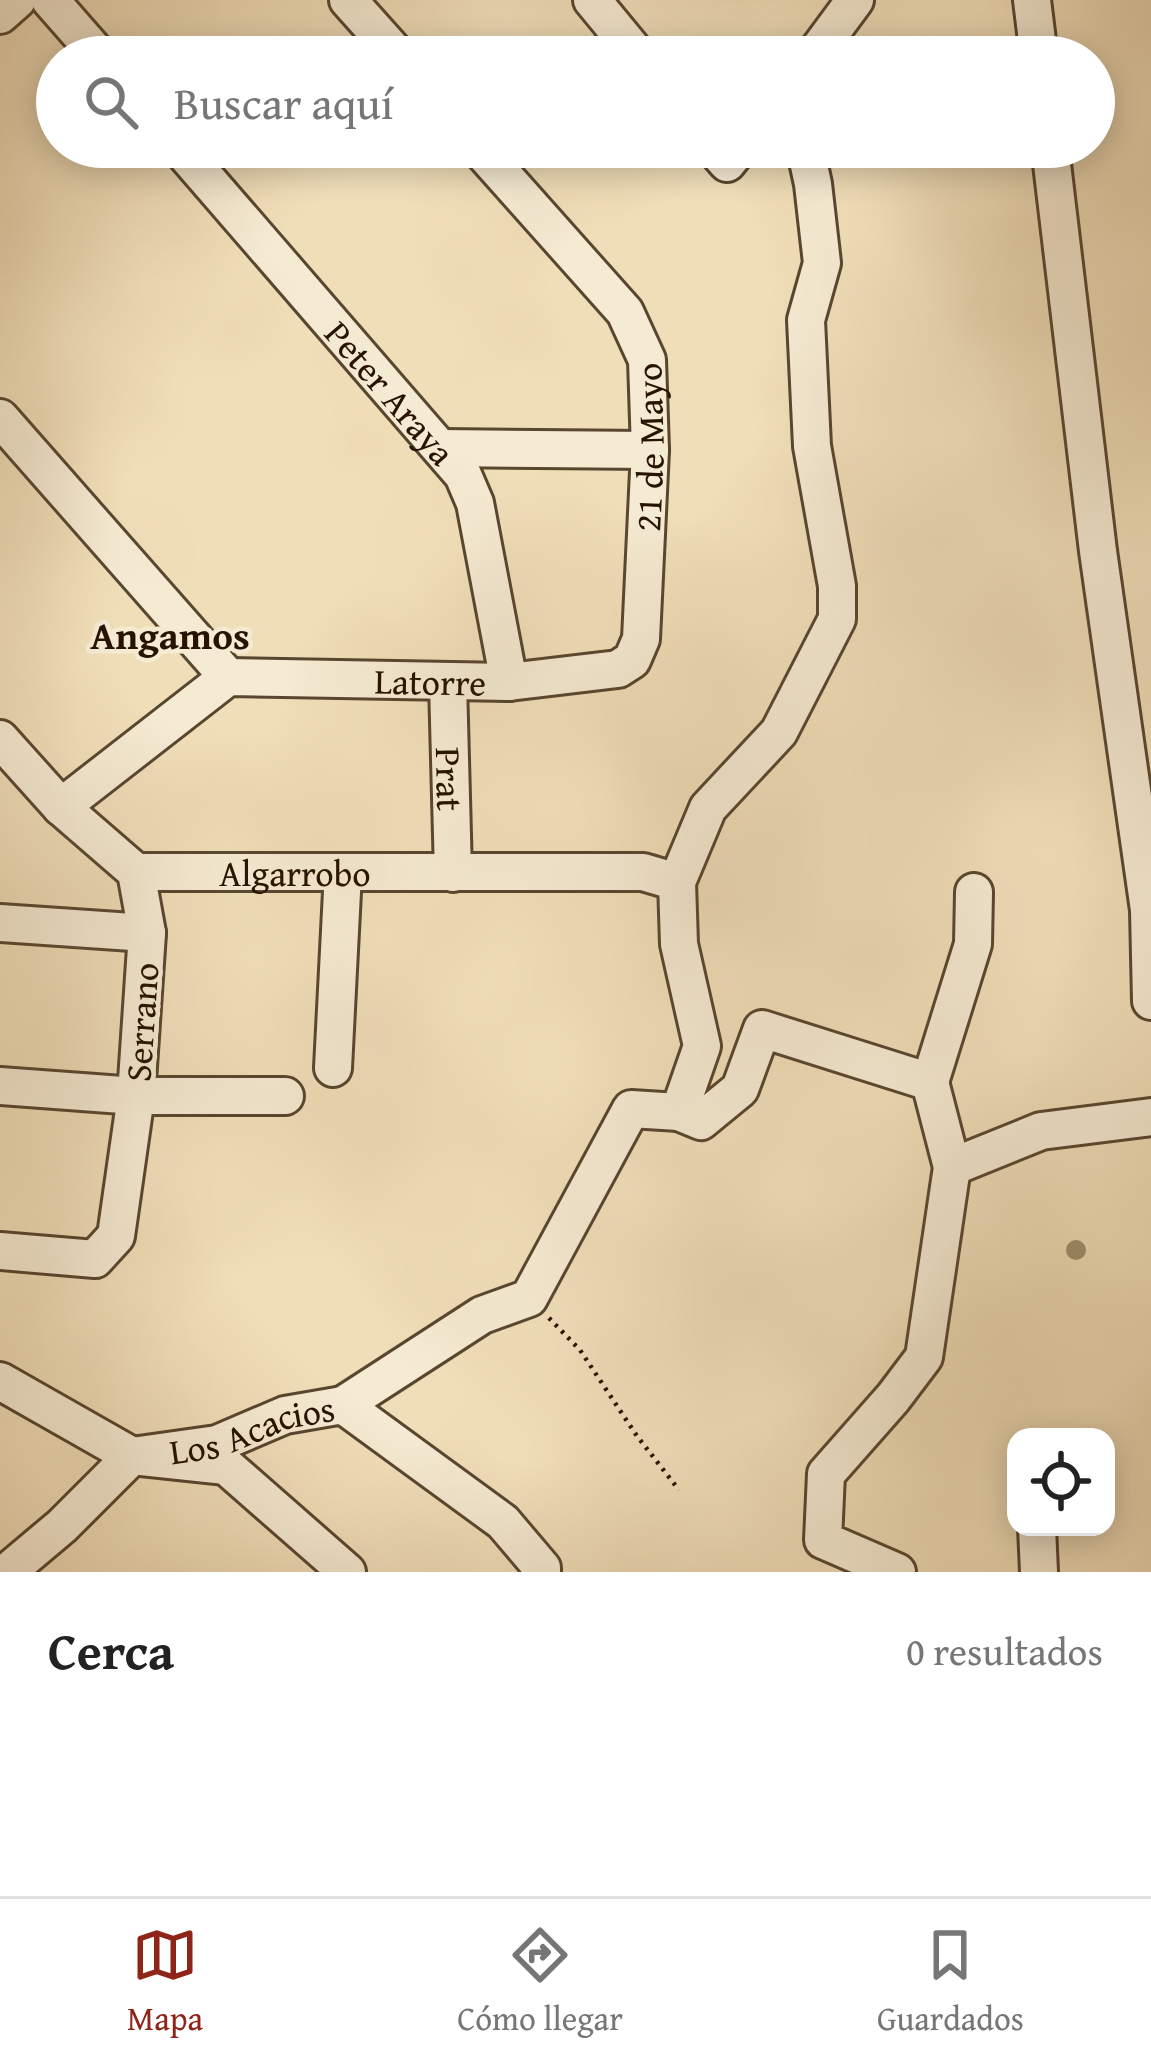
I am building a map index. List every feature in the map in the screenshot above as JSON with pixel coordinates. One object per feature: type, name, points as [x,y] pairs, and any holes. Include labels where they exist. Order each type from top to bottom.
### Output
[{"type":"street","points":[[0,15],[17,0]]},
{"type":"street","points":[[50,0],[82,36]]},
{"type":"street","points":[[348,0],[380,36]]},
{"type":"street","points":[[592,0],[622,36]]},
{"type":"street","points":[[828,36],[855,0]]},
{"type":"street","points":[[1032,0],[1036,36]]},
{"type":"street","name":"Peter Araya","points":[[196,168],[463,476],[475,503],[509,682]]},
{"type":"street","name":"21 de Mayo","points":[[497,168],[625,312],[646,361],[650,450],[640,639],[632,661]]},
{"type":"street","points":[[680,1112],[702,1046],[679,944],[677,882],[708,808],[779,732],[837,619],[837,586],[812,446],[806,320],[822,262],[810,168]]},
{"type":"street","points":[[1052,168],[1098,551],[1150,910],[1151,1001]]},
{"type":"street","points":[[0,418],[228,677],[61,807]]},
{"type":"street","points":[[441,448],[650,450]]},
{"type":"street","name":"Latorre","points":[[228,677],[509,682],[618,669],[632,661]]},
{"type":"street","name":"Prat","points":[[448,682],[453,873]]},
{"type":"street","points":[[0,739],[61,807],[136,872]]},
{"type":"street","name":"Algarrobo","points":[[136,872],[643,872],[677,882]]},
{"type":"street","name":"Serrano","points":[[0,1251],[94,1258],[116,1236],[136,1096],[147,933],[136,872]]},
{"type":"street","points":[[334,1068],[343,872]]},
{"type":"street","points":[[897,1572],[823,1540],[826,1474],[924,1357],[952,1167],[930,1082],[973,944],[974,892]]},
{"type":"street","points":[[0,923],[147,933]]},
{"type":"street","points":[[343,1405],[482,1315],[529,1298],[631,1109],[680,1112],[700,1120],[740,1089],[762,1029],[930,1082]]},
{"type":"street","points":[[0,1086],[136,1096],[286,1096]]},
{"type":"street","points":[[952,1167],[1041,1131],[1151,1117]]},
{"type":"street","points":[[0,1381],[131,1456],[226,1466],[347,1572]]},
{"type":"street","name":"Los Acacios","points":[[9,1565],[62,1526],[131,1456],[217,1444],[285,1415],[343,1405],[503,1522],[542,1572]]},
{"type":"street","points":[[1037,1536],[1039,1572]]},
{"type":"path","points":[[529,1298],[580,1350],[637,1436],[680,1490]]},
{"type":"district","name":"Angamos","points":[[170,634]]}]
